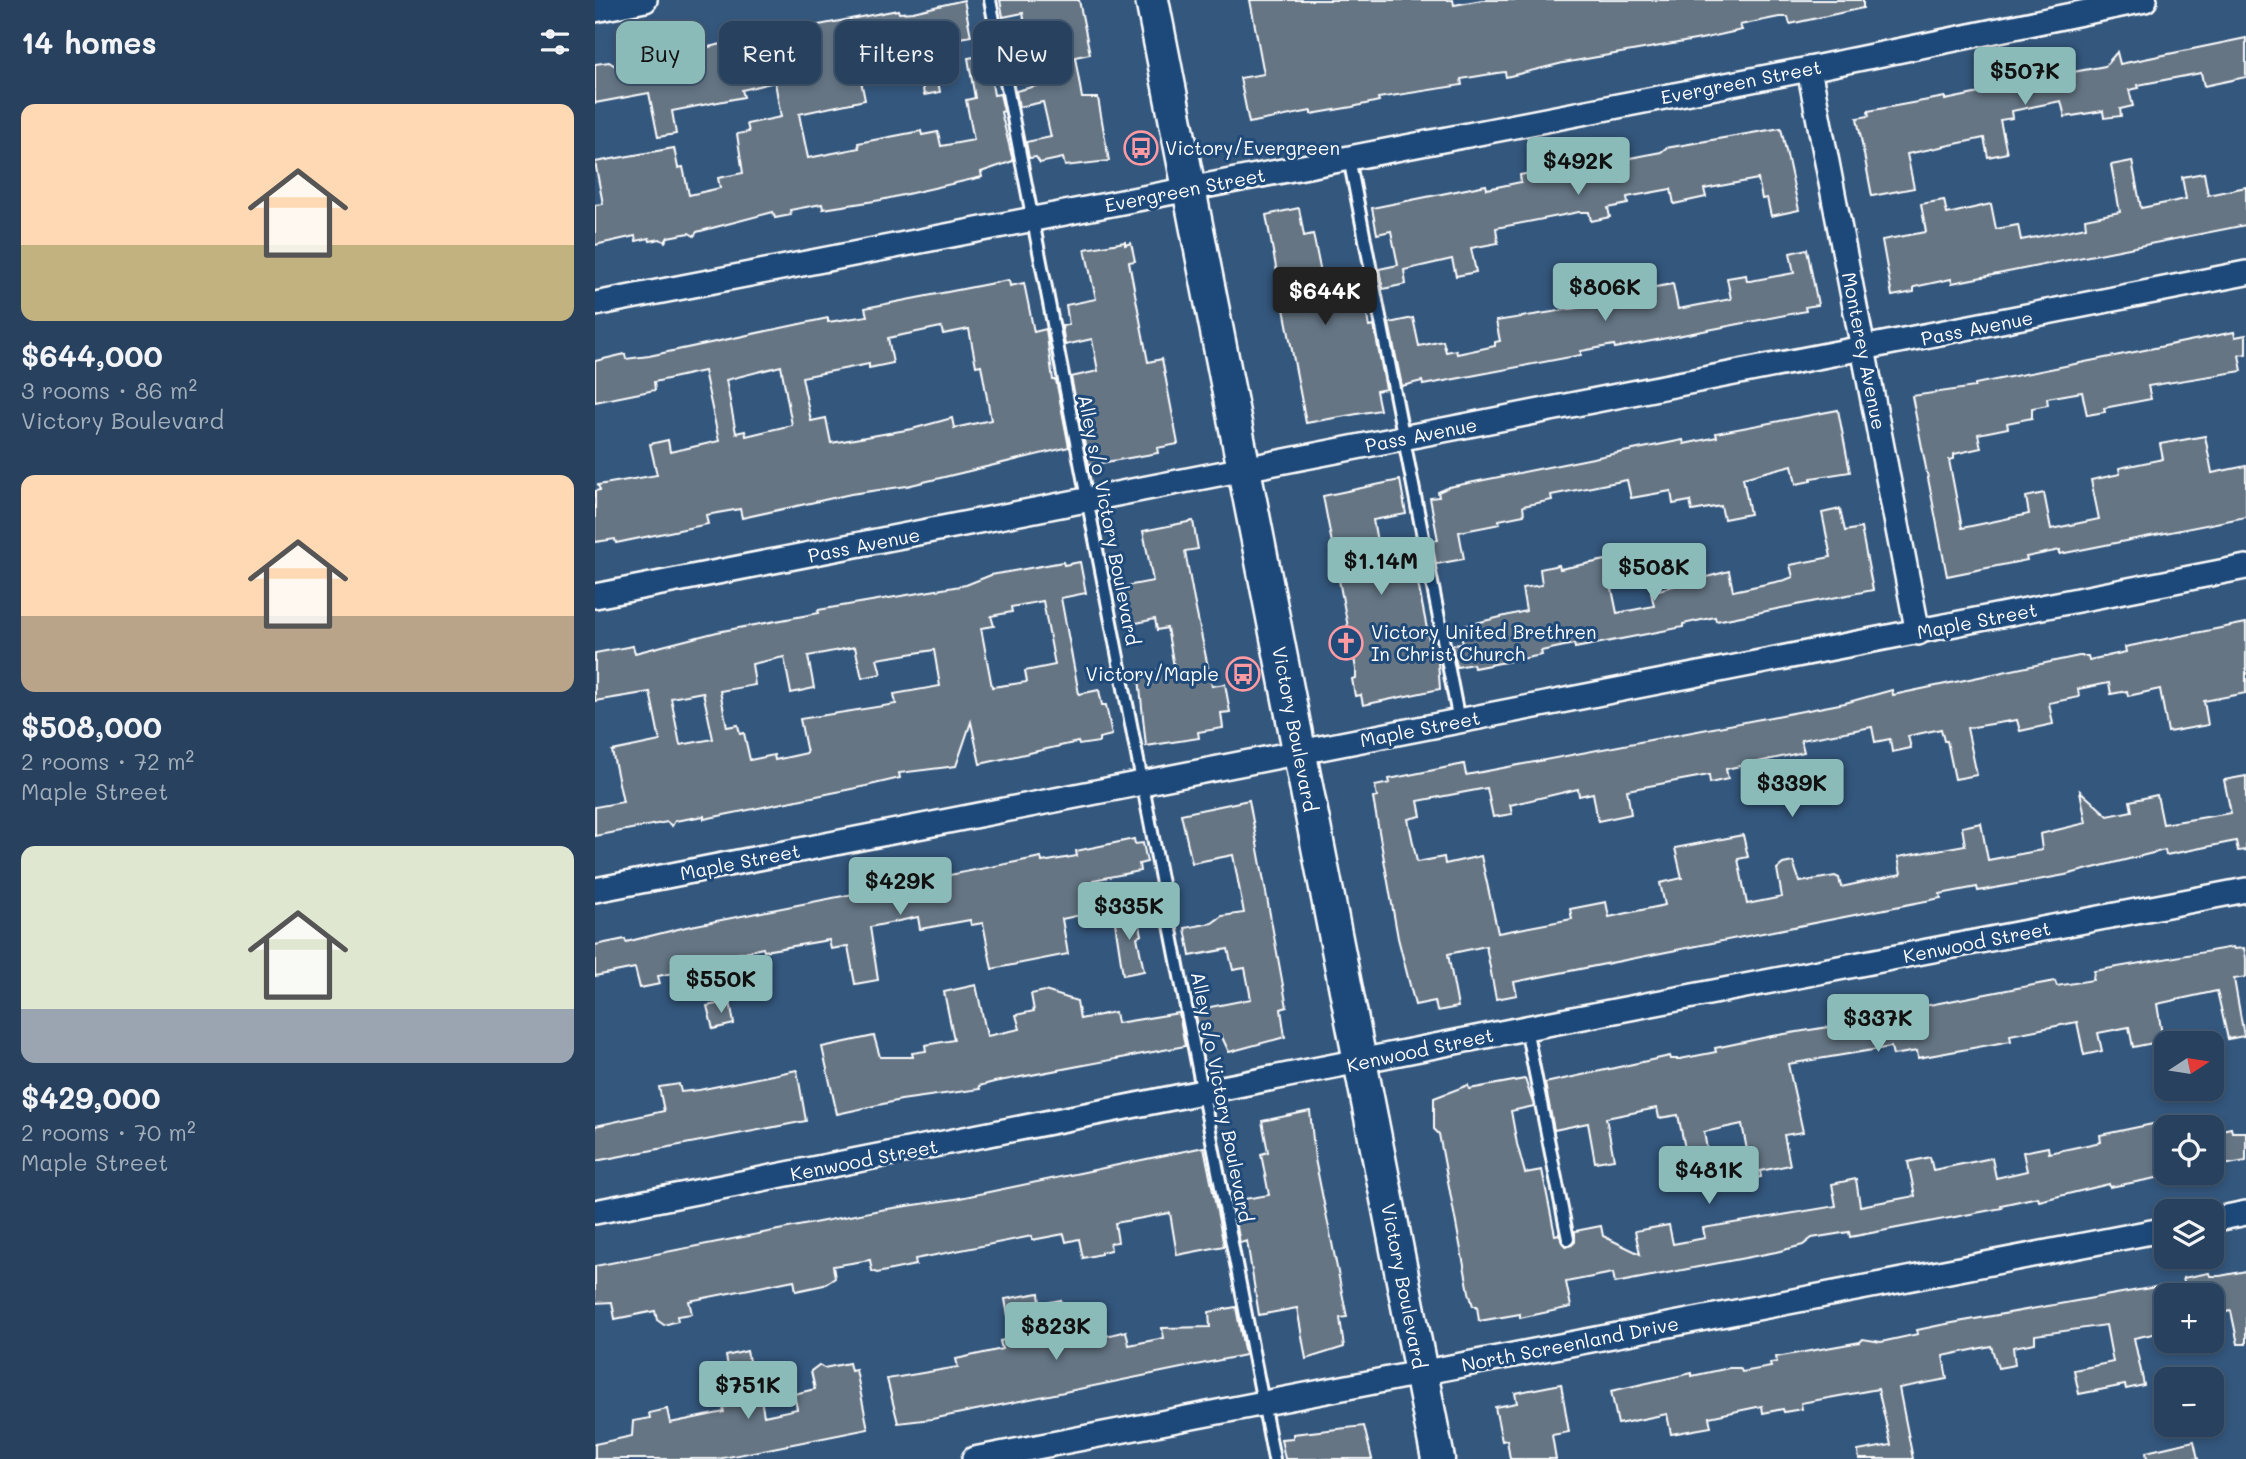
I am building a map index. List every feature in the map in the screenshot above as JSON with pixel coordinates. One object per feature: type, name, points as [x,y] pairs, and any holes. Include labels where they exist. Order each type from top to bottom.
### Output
[{"type":"main road","name":"Victory Boulevard","points":[[1152,0],[1438,1459]]},
{"type":"street","points":[[595,10],[645,0]]},
{"type":"street","name":"Evergreen Street","points":[[595,304],[1809,69],[2145,0]]},
{"type":"street","name":"Monterey Avenue","points":[[1809,69],[1918,633]]},
{"type":"street","name":"Pass Avenue","points":[[595,596],[1246,471],[2246,273]]},
{"type":"street","name":"Maple Street","points":[[595,890],[2246,567]]},
{"type":"street","name":"Kenwood Street","points":[[595,1212],[1361,1063],[1526,1028],[2246,890]]},
{"type":"street","points":[[2224,1218],[2246,1213]]},
{"type":"street","name":"North Screenland Drive","points":[[974,1459],[2154,1232]]},
{"type":"lane","name":"Alley s/o Victory Boulevard","points":[[990,0],[1274,1459]]},
{"type":"lane","points":[[1349,158],[1459,721]]},
{"type":"lane","points":[[1526,1028],[1568,1238]]},
{"type":"building","points":[[964,0],[971,36],[959,38],[959,21],[840,21],[898,10],[899,13]]},
{"type":"building","points":[[1000,0],[1079,0],[1090,54],[1075,57],[1082,98],[1098,98],[1109,161],[1065,166],[1063,158],[1040,163],[1036,157],[1029,158],[1026,142],[1051,137],[1043,102],[1019,107],[1016,91],[1040,84],[1072,84],[1072,21],[1024,21],[1023,13],[1003,17]]},
{"type":"building","points":[[1250,0],[1453,0],[1454,5],[1482,0],[1863,0],[1863,8],[1790,24],[1788,17],[1779,17],[1740,25],[1742,30],[1701,39],[1563,63],[1506,77],[1505,72],[1461,79],[1462,85],[1378,98],[1379,101],[1352,107],[1311,114],[1311,111],[1249,123],[1240,78],[1264,74]]},
{"type":"building","points":[[835,22],[835,84],[862,84],[865,100],[799,114],[808,158],[859,148],[858,143],[921,131],[922,135],[938,132],[941,146],[974,140],[966,100],[975,98],[968,58],[973,57],[973,84],[992,84],[994,95],[1000,94],[1004,111],[1001,112],[1013,161],[981,172],[982,177],[881,200],[823,209],[822,204],[790,210],[791,215],[775,218],[773,212],[697,232],[694,236],[689,233],[668,237],[665,242],[660,239],[650,241],[649,238],[636,241],[635,236],[595,245],[595,205],[603,204],[595,162],[674,148],[678,168],[683,167],[689,195],[720,188],[718,178],[743,173],[737,134],[749,132],[747,124],[781,117],[775,84],[821,84],[821,25]]},
{"type":"building","points":[[2246,38],[2246,77],[2204,86],[2201,73],[2138,85],[2139,88],[2129,90],[2133,106],[2120,109],[2121,116],[2104,118],[2103,111],[2065,117],[2061,101],[2012,111],[2013,118],[2000,120],[2007,153],[1988,157],[1984,138],[1907,154],[1914,188],[1872,196],[1857,118],[1869,116],[1868,111],[1945,97],[1945,100],[2004,88],[2004,85],[2105,66],[2117,52],[2120,64]]},
{"type":"building","points":[[719,45],[719,84],[767,84],[742,90],[744,97],[672,111],[676,134],[658,137],[649,93],[595,103],[595,64],[609,62],[616,66],[616,84],[705,84],[705,48]]},
{"type":"building","points":[[922,84],[939,84],[940,92],[924,95]]},
{"type":"building","points":[[1781,128],[1799,210],[1771,216],[1767,198],[1762,199],[1758,179],[1704,189],[1706,197],[1674,204],[1671,189],[1627,197],[1628,204],[1608,208],[1610,217],[1591,221],[1589,212],[1579,212],[1496,228],[1498,243],[1471,248],[1476,272],[1456,276],[1452,259],[1404,270],[1406,284],[1383,289],[1379,269],[1398,265],[1391,231],[1377,234],[1372,208],[1486,185],[1487,189],[1521,182],[1520,175],[1541,171],[1542,175],[1661,152],[1666,148]]},
{"type":"building","points":[[2132,161],[2141,208],[2186,199],[2182,177],[2204,173],[2208,195],[2246,187],[2246,225],[1952,283],[1951,279],[1914,287],[1914,292],[1892,296],[1882,240],[1926,232],[1921,204],[1944,200],[1947,214],[1991,204],[1996,229],[2018,225],[2021,240],[2086,227],[2085,219],[2120,212],[2111,165]]},
{"type":"building","points":[[1299,208],[1304,236],[1313,234],[1322,278],[1363,272],[1367,292],[1363,293],[1369,327],[1374,326],[1386,389],[1376,391],[1380,410],[1306,423],[1266,215]]},
{"type":"building","points":[[1125,242],[1125,245],[1131,243],[1135,261],[1129,262],[1148,362],[1162,359],[1178,444],[1157,448],[1158,453],[1089,465],[1071,377],[1098,371],[1092,339],[1065,345],[1062,326],[1069,325],[1066,305],[1096,299],[1085,249]]},
{"type":"building","points":[[1807,249],[1818,305],[1805,307],[1806,311],[1615,348],[1614,345],[1581,351],[1581,355],[1423,385],[1422,381],[1402,386],[1389,323],[1413,318],[1419,346],[1443,341],[1446,352],[1456,350],[1457,354],[1495,346],[1495,342],[1500,341],[1496,321],[1584,307],[1577,270],[1622,263],[1627,292],[1673,284],[1678,309],[1731,299],[1727,278],[1746,275],[1747,281],[1750,281],[1794,273],[1790,253]]},
{"type":"building","points":[[1009,280],[1010,286],[1024,283],[1034,332],[1046,329],[1053,380],[1056,380],[1069,447],[907,486],[851,494],[742,518],[740,509],[706,515],[708,524],[616,543],[615,539],[595,542],[595,491],[600,490],[598,485],[657,475],[650,444],[668,440],[670,452],[719,441],[704,371],[654,382],[655,390],[595,402],[595,361],[625,354],[626,359],[649,356],[828,318],[828,322],[867,316],[865,308]],"holes":[[[941,327],[943,334],[969,329],[976,366],[981,365],[991,420],[954,428],[952,418],[912,429],[831,443],[826,418],[811,421],[802,377],[869,364],[869,368],[893,363],[888,338]],[[781,366],[792,425],[746,436],[745,431],[736,433],[726,380]]]},
{"type":"building","points":[[2234,332],[2235,337],[2246,335],[2246,354],[2239,355],[2242,371],[2148,386],[2151,399],[2104,408],[2105,412],[2087,415],[2082,392],[2047,398],[2048,405],[2032,408],[2032,418],[2007,423],[2008,428],[1978,434],[1981,448],[1954,454],[1954,459],[1949,460],[1962,528],[2029,514],[2026,497],[2044,493],[2051,529],[2099,519],[2091,480],[2120,474],[2119,468],[2163,459],[2160,444],[2205,436],[2212,473],[2246,466],[2246,517],[2060,554],[2060,550],[2026,557],[2027,560],[1947,576],[1912,396],[1975,387],[1975,384]]},
{"type":"building","points":[[1838,410],[1850,472],[1811,478],[1811,481],[1796,484],[1792,465],[1743,478],[1750,514],[1724,519],[1721,506],[1692,511],[1690,501],[1673,504],[1671,491],[1631,498],[1627,480],[1551,495],[1552,500],[1523,506],[1524,515],[1499,520],[1500,524],[1459,532],[1464,559],[1436,564],[1432,541],[1438,540],[1430,498],[1439,497],[1438,492],[1449,487],[1683,440],[1684,444],[1717,437],[1716,433]]},
{"type":"building","points":[[1400,480],[1406,514],[1373,520],[1379,552],[1416,544],[1421,567],[1415,568],[1431,649],[1437,648],[1440,689],[1363,705],[1361,695],[1355,696],[1352,679],[1356,678],[1356,669],[1323,496]]},
{"type":"building","points":[[1840,509],[1845,531],[1861,528],[1873,590],[1716,621],[1715,617],[1683,624],[1683,627],[1575,648],[1574,644],[1541,651],[1542,655],[1474,668],[1473,664],[1457,667],[1452,645],[1463,644],[1459,627],[1526,611],[1522,588],[1542,585],[1540,569],[1559,565],[1560,569],[1606,560],[1617,613],[1654,606],[1651,592],[1729,571],[1733,591],[1785,580],[1793,577],[1790,565],[1831,557],[1822,513]]},
{"type":"building","points":[[1193,521],[1198,549],[1185,551],[1194,600],[1212,686],[1225,684],[1230,712],[1221,713],[1223,728],[1198,732],[1199,738],[1146,746],[1139,678],[1159,675],[1158,669],[1174,667],[1167,628],[1157,630],[1155,619],[1127,625],[1121,587],[1153,581],[1143,531]]},
{"type":"building","points":[[1063,562],[1064,565],[1080,562],[1086,593],[1061,598],[1079,694],[1099,690],[1102,705],[1106,705],[1112,735],[1099,738],[1099,742],[1079,745],[1078,742],[980,764],[971,722],[956,766],[899,773],[900,778],[866,786],[704,819],[704,816],[675,821],[672,826],[667,822],[595,836],[595,807],[623,802],[612,751],[660,741],[650,692],[595,701],[595,653],[633,646],[635,653],[717,632],[819,613],[818,610],[966,585],[991,575]],"holes":[[[1043,601],[1055,665],[1025,671],[1027,682],[992,687],[981,628],[994,626],[991,616],[1012,612],[1011,607]],[[855,647],[862,678],[881,674],[877,659],[934,650],[940,686],[894,694],[896,704],[800,719],[807,753],[775,760],[774,755],[750,760],[744,733],[740,734],[738,725],[727,727],[720,691],[755,685],[752,664],[784,657],[791,693],[814,688],[808,656]],[[703,692],[713,739],[680,745],[671,698]]]},
{"type":"building","points":[[2246,623],[2246,693],[2204,701],[2208,725],[2168,732],[2160,689],[2128,696],[2127,691],[2111,694],[2109,683],[2078,689],[2079,697],[2049,703],[2053,724],[2020,731],[2017,720],[1967,728],[1977,775],[1955,779],[1947,741],[1944,741],[1941,729],[1908,736],[1911,748],[1892,752],[1890,739],[1875,742],[1872,727],[1801,740],[1804,752],[1726,769],[1728,779],[1710,783],[1709,775],[1627,790],[1631,814],[1598,821],[1593,793],[1579,796],[1578,789],[1510,805],[1512,814],[1493,817],[1487,788],[1418,801],[1421,816],[1408,819],[1417,862],[1444,857],[1445,864],[1481,856],[1498,933],[1572,919],[1570,909],[1606,902],[1609,917],[1665,905],[1660,883],[1682,878],[1675,848],[1743,835],[1748,857],[1738,859],[1747,904],[1782,897],[1777,869],[1783,864],[1793,862],[1800,882],[1835,876],[1839,878],[1841,887],[1901,874],[1898,857],[1965,845],[1962,827],[1981,823],[1988,860],[2042,850],[2040,834],[2086,823],[2080,791],[2108,816],[2132,811],[2130,801],[2157,795],[2163,824],[2231,813],[2224,780],[2246,776],[2246,850],[2238,851],[2236,841],[2166,855],[2165,850],[2065,875],[1978,891],[1977,887],[1940,894],[1941,898],[1514,982],[1517,995],[1496,999],[1486,946],[1448,954],[1458,1007],[1437,1011],[1435,1001],[1415,1005],[1398,938],[1373,798],[1377,797],[1375,786],[1390,783],[1389,779],[1464,764],[1466,775],[1845,703],[1892,690],[1893,695],[2079,656],[2088,656],[2089,660],[2126,652],[2125,647]]},
{"type":"building","points":[[1249,800],[1287,1007],[1281,1009],[1285,1037],[1229,1052],[1221,1035],[1200,1039],[1195,1010],[1251,999],[1245,968],[1233,970],[1228,949],[1190,956],[1185,928],[1212,923],[1222,916],[1244,913],[1233,855],[1192,863],[1181,814]]},
{"type":"building","points":[[1134,839],[1135,844],[1143,843],[1147,862],[1139,864],[1140,871],[1093,880],[1099,911],[1062,919],[1068,954],[992,969],[983,923],[971,925],[970,920],[920,929],[918,917],[870,927],[878,980],[855,984],[848,946],[831,949],[829,940],[764,951],[763,948],[718,958],[719,964],[658,976],[660,984],[640,988],[635,968],[595,976],[595,945],[625,939],[626,942],[686,927],[1041,857],[1042,862],[1077,856],[1076,851]]},
{"type":"building","points":[[1137,911],[1142,935],[1137,937],[1144,971],[1123,975],[1114,916]]},
{"type":"building","points":[[2233,947],[2244,948],[2246,977],[2234,979],[2244,1036],[2228,1039],[2217,991],[2157,1004],[2161,1031],[2154,1031],[2154,1043],[2133,1047],[2129,1027],[2098,1033],[2102,1051],[2084,1055],[2077,1022],[2010,1035],[2011,1041],[1918,1058],[1917,1051],[1893,1055],[1891,1047],[1788,1064],[1803,1132],[1784,1135],[1790,1165],[1760,1171],[1761,1177],[1718,1185],[1714,1163],[1748,1155],[1742,1124],[1704,1132],[1707,1149],[1686,1153],[1678,1115],[1659,1118],[1657,1108],[1606,1118],[1614,1159],[1595,1162],[1588,1123],[1554,1130],[1545,1083],[1670,1056],[1671,1059],[1680,1059],[1716,1052],[1715,1048],[1772,1036],[1904,1015],[1903,1010],[2017,988],[2055,981],[2057,986],[2093,980],[2094,971]]},
{"type":"building","points":[[976,985],[987,1036],[1020,1029],[1016,1015],[1034,1011],[1031,994],[1045,991],[1077,1001],[1080,1019],[1115,1012],[1117,1023],[1179,1013],[1185,1046],[994,1082],[979,1086],[980,1089],[901,1100],[837,1114],[822,1047],[874,1036],[880,1057],[913,1057],[912,1053],[926,1051],[925,1045],[954,1040],[944,992]]},
{"type":"building","points":[[730,1001],[734,1024],[713,1029],[707,1006]]},
{"type":"building","points":[[797,1070],[806,1121],[595,1161],[595,1126],[664,1111],[659,1087],[679,1084],[681,1092],[699,1090]]},
{"type":"building","points":[[1525,1079],[1534,1106],[1511,1111],[1517,1144],[1525,1173],[1542,1170],[1555,1235],[1559,1234],[1566,1247],[1575,1242],[1575,1231],[1601,1226],[1603,1236],[1640,1254],[1635,1231],[1669,1225],[1673,1244],[1705,1238],[1703,1228],[1836,1206],[1832,1184],[1856,1179],[1860,1206],[1915,1196],[1908,1162],[1930,1157],[1933,1170],[1992,1158],[1996,1178],[2027,1171],[2023,1152],[2048,1147],[2049,1153],[2101,1142],[2100,1135],[2154,1124],[2154,1179],[2110,1187],[2109,1184],[2039,1201],[2038,1197],[2001,1205],[2002,1208],[1850,1237],[1849,1232],[1812,1238],[1803,1245],[1776,1252],[1615,1283],[1613,1273],[1566,1282],[1571,1307],[1520,1318],[1520,1314],[1479,1321],[1477,1306],[1473,1306],[1469,1292],[1439,1134],[1434,1129],[1434,1098],[1468,1085],[1469,1089]]},
{"type":"building","points":[[1310,1111],[1315,1159],[1347,1317],[1340,1318],[1344,1347],[1306,1359],[1297,1308],[1259,1315],[1247,1241],[1240,1243],[1232,1201],[1269,1195],[1261,1154],[1268,1152],[1262,1121]]},
{"type":"building","points":[[2231,1128],[2232,1132],[2246,1132],[2246,1161],[2224,1165],[2224,1129]]},
{"type":"building","points":[[1204,1147],[1224,1246],[1177,1255],[1170,1213],[1115,1223],[1118,1242],[1110,1243],[1111,1250],[1083,1258],[1079,1239],[1066,1242],[1064,1234],[1032,1240],[1032,1236],[915,1259],[916,1265],[877,1273],[872,1271],[870,1260],[833,1266],[835,1278],[824,1285],[796,1291],[794,1280],[689,1301],[692,1314],[677,1316],[678,1321],[664,1325],[657,1320],[655,1311],[615,1319],[612,1302],[595,1303],[595,1266],[880,1210],[955,1199]]},
{"type":"building","points":[[2246,1271],[2246,1344],[2238,1344],[2231,1311],[2224,1312],[2224,1283],[2184,1283],[2183,1278],[2209,1273],[2210,1276]]},
{"type":"building","points":[[2154,1287],[2154,1334],[2134,1338],[2144,1385],[2126,1389],[2125,1385],[2079,1394],[2074,1370],[2113,1362],[2106,1325],[2035,1335],[2035,1343],[2013,1347],[2015,1365],[1998,1368],[1991,1346],[1943,1356],[1947,1379],[1899,1388],[1913,1459],[1859,1459],[1858,1451],[1891,1445],[1878,1389],[1801,1403],[1802,1409],[1784,1412],[1783,1409],[1763,1413],[1762,1406],[1709,1417],[1711,1427],[1671,1434],[1667,1414],[1618,1424],[1611,1391],[1692,1373],[1692,1376],[1729,1368],[1740,1368],[1742,1372],[1771,1367],[1770,1363],[1777,1362],[1776,1357],[1860,1342],[1863,1339],[1881,1342],[1918,1334],[1917,1330]]},
{"type":"building","points":[[1039,1293],[1040,1304],[1061,1300],[1071,1345],[1126,1331],[1129,1345],[1164,1338],[1162,1328],[1210,1327],[1209,1312],[1236,1307],[1245,1355],[932,1419],[898,1423],[887,1379],[958,1367],[956,1359],[1002,1349],[1000,1341],[1012,1338],[1005,1299]]},
{"type":"building","points":[[747,1351],[756,1396],[761,1399],[764,1416],[797,1409],[794,1394],[815,1389],[811,1371],[819,1365],[824,1368],[849,1363],[851,1371],[856,1370],[868,1429],[718,1459],[595,1459],[595,1444],[632,1436],[633,1421],[650,1418],[649,1413],[667,1409],[670,1423],[724,1412],[723,1407],[735,1405],[726,1356]]},
{"type":"building","points":[[1561,1384],[1569,1432],[1552,1435],[1556,1459],[1510,1459],[1507,1440],[1502,1441],[1495,1407],[1517,1403],[1515,1393]]},
{"type":"building","points":[[1364,1426],[1372,1459],[1285,1459],[1281,1439],[1293,1438],[1293,1434]]},
{"type":"building","points":[[2194,1441],[2198,1459],[2147,1459],[2146,1452]]},
{"type":"place","name":"Victory/Evergreen","points":[[1141,148]]},
{"type":"place","name":"Victory United Brethren In Christ Church","points":[[1346,643]]},
{"type":"place","name":"Victory/Maple","points":[[1243,674]]}]
